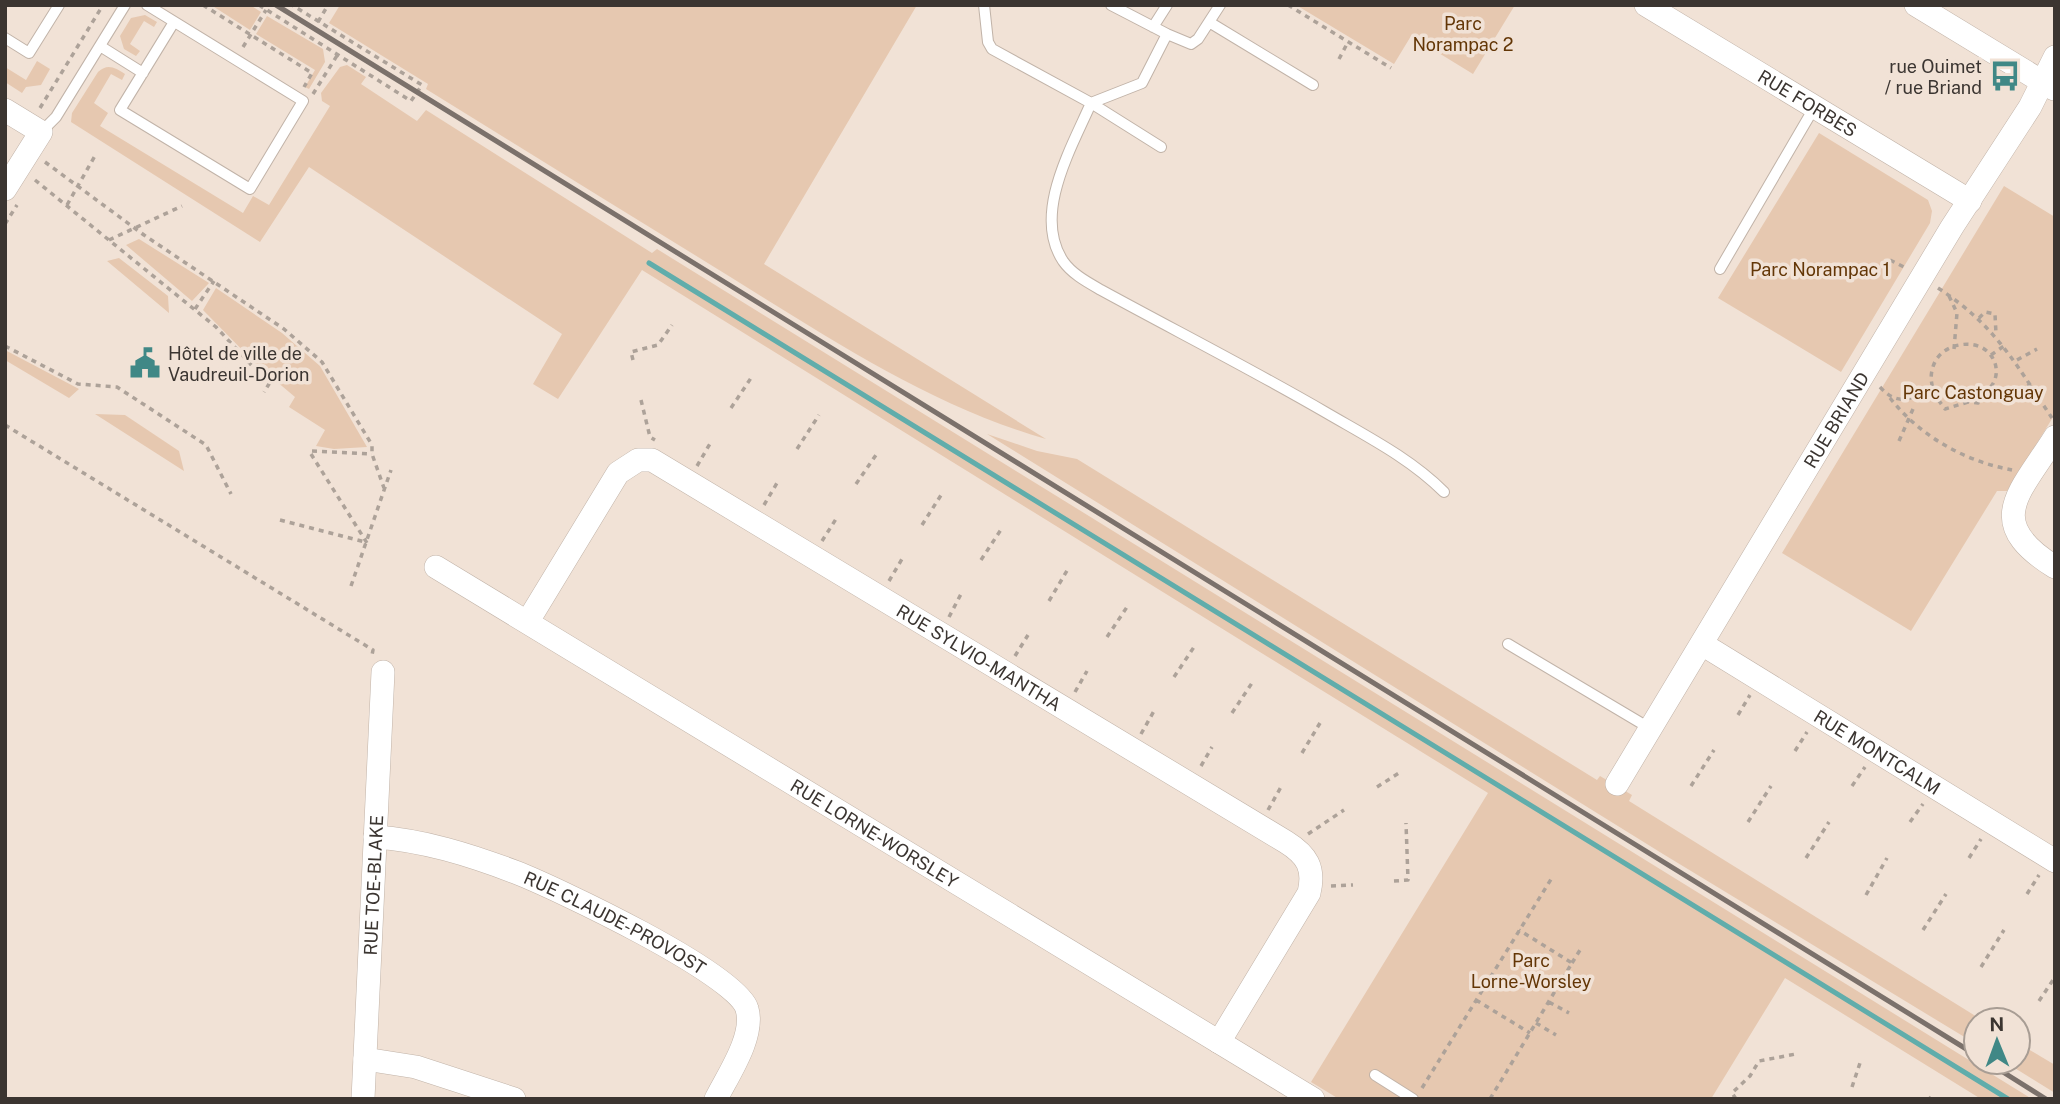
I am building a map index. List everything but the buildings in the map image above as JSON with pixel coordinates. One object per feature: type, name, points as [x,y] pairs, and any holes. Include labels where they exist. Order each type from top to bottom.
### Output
[{"type":"street","name":"RUE FORBES","points":[[1646,5],[1970,201]]},
{"type":"street","points":[[1916,5],[2049,85]]},
{"type":"street","name":"RUE BRIAND","points":[[1617,784],[1970,201],[2049,85],[2055,57]]},
{"type":"street","points":[[5,110],[41,132],[5,188]]},
{"type":"street","points":[[2054,427],[2013,515],[2019,540],[2034,554],[2055,567]]},
{"type":"street","name":"RUE SYLVIO-MANTHA","points":[[528,621],[618,473],[638,460],[652,460],[1258,825],[1304,856],[1311,869],[1311,884],[1296,916],[1219,1042]]},
{"type":"street","name":"RUE LORNE-WORSLEY","points":[[436,567],[1313,1099]]},
{"type":"street","name":"RUE MONTCALM","points":[[1702,645],[2049,865]]},
{"type":"street","name":"RUE TOE-BLAKE","points":[[363,1099],[375,837],[377,666]]},
{"type":"street","name":"RUE CLAUDE-PROVOST","points":[[375,837],[428,845],[516,873],[605,914],[722,981],[741,997],[749,1017],[741,1047],[716,1099]]},
{"type":"street","points":[[365,1059],[416,1067],[514,1099]]},
{"type":"lane","points":[[5,38],[29,53],[59,5]]},
{"type":"lane","points":[[41,132],[56,117],[125,5]]},
{"type":"lane","points":[[147,5],[303,101],[250,189],[120,110],[174,22]]},
{"type":"lane","points":[[984,5],[988,42],[992,49],[1091,103],[1161,147]]},
{"type":"lane","points":[[1153,27],[1167,5]]},
{"type":"lane","points":[[1113,6],[1191,44],[1220,5]]},
{"type":"lane","points":[[1209,22],[1313,85]]},
{"type":"lane","points":[[1167,34],[1142,83],[1091,103],[1065,166],[1053,208],[1056,246],[1071,270],[1101,290],[1231,357],[1367,436],[1396,454],[1444,492]]},
{"type":"lane","points":[[100,46],[143,74]]},
{"type":"lane","points":[[1720,269],[1814,108]]},
{"type":"lane","points":[[1508,644],[1651,729]]},
{"type":"lane","points":[[1375,1074],[1414,1099]]},
{"type":"path","points":[[40,107],[103,5]]},
{"type":"path","points":[[203,5],[312,73]]},
{"type":"path","points":[[258,5],[411,101],[422,85],[292,5]]},
{"type":"path","points":[[318,22],[328,5]]},
{"type":"path","points":[[1288,5],[1391,68]]},
{"type":"path","points":[[241,50],[266,10]]},
{"type":"path","points":[[1339,59],[1348,41]]},
{"type":"path","points":[[312,96],[338,54]]},
{"type":"path","points":[[67,205],[96,154]]},
{"type":"path","points":[[42,160],[135,228],[284,329],[322,362],[372,445],[372,454],[384,488]]},
{"type":"path","points":[[34,178],[216,327],[269,384],[264,392]]},
{"type":"path","points":[[109,240],[182,206]]},
{"type":"path","points":[[1891,260],[1906,269]]},
{"type":"path","points":[[195,309],[214,281]]},
{"type":"path","points":[[1938,288],[1974,313],[2004,345],[2036,391],[2054,427]]},
{"type":"path","points":[[1948,294],[1957,313],[1954,347]]},
{"type":"path","points":[[1979,318],[1985,312],[1995,314],[1996,336]]},
{"type":"path","points":[[633,360],[631,352],[658,345],[672,325]]},
{"type":"path","points":[[1968,402],[1971,396],[1978,395],[1995,379],[1996,363],[1991,355],[1978,345],[1954,347],[1935,361],[1932,387],[1945,409],[1968,402],[1978,403],[1978,395]]},
{"type":"path","points":[[1991,355],[2004,345]]},
{"type":"path","points":[[5,346],[78,384],[117,387],[206,444],[231,494]]},
{"type":"path","points":[[2017,361],[2037,349]]},
{"type":"path","points":[[731,408],[753,375]]},
{"type":"path","points":[[2031,383],[2026,387],[2024,395],[2036,391]]},
{"type":"path","points":[[1890,398],[1912,399],[1932,387]]},
{"type":"path","points":[[1881,388],[1910,421],[1964,455],[2019,472]]},
{"type":"path","points":[[641,400],[650,437],[657,441]]},
{"type":"path","points":[[1899,441],[1913,409]]},
{"type":"path","points":[[797,449],[819,415]]},
{"type":"path","points":[[5,425],[373,650],[377,666]]},
{"type":"path","points":[[695,468],[711,442]]},
{"type":"path","points":[[856,484],[878,452]]},
{"type":"path","points":[[367,543],[312,453],[372,454]]},
{"type":"path","points":[[351,586],[391,471]]},
{"type":"path","points":[[762,509],[777,483]]},
{"type":"path","points":[[922,525],[943,492]]},
{"type":"path","points":[[820,544],[836,519]]},
{"type":"path","points":[[280,520],[367,543]]},
{"type":"path","points":[[981,560],[1002,528]]},
{"type":"path","points":[[887,584],[902,559]]},
{"type":"path","points":[[1049,601],[1068,569]]},
{"type":"path","points":[[946,621],[961,594]]},
{"type":"path","points":[[1107,637],[1127,607]]},
{"type":"path","points":[[1013,661],[1028,635]]},
{"type":"path","points":[[1174,677],[1194,648]]},
{"type":"path","points":[[1072,696],[1087,671]]},
{"type":"path","points":[[1232,713],[1252,683]]},
{"type":"path","points":[[1738,715],[1753,690]]},
{"type":"path","points":[[1139,737],[1154,711]]},
{"type":"path","points":[[1301,753],[1320,723]]},
{"type":"path","points":[[1795,751],[1811,726]]},
{"type":"path","points":[[1197,773],[1212,747]]},
{"type":"path","points":[[1691,786],[1714,750]]},
{"type":"path","points":[[1852,786],[1869,761]]},
{"type":"path","points":[[1377,787],[1399,773]]},
{"type":"path","points":[[1748,822],[1771,786]]},
{"type":"path","points":[[1265,814],[1281,788]]},
{"type":"path","points":[[1910,822],[1927,797]]},
{"type":"path","points":[[1303,837],[1344,810]]},
{"type":"path","points":[[1394,881],[1408,880],[1406,822]]},
{"type":"path","points":[[1806,858],[1829,822]]},
{"type":"path","points":[[1969,858],[1985,833]]},
{"type":"path","points":[[1866,895],[1887,858]]},
{"type":"path","points":[[2027,894],[2049,865]]},
{"type":"path","points":[[1414,1099],[1553,876]]},
{"type":"path","points":[[1324,886],[1353,885]]},
{"type":"path","points":[[1923,930],[1946,894]]},
{"type":"path","points":[[1518,930],[1572,963]]},
{"type":"path","points":[[1981,967],[2004,930]]},
{"type":"path","points":[[1490,1099],[1580,950]]},
{"type":"path","points":[[2039,1001],[2055,977]]},
{"type":"path","points":[[1476,1000],[1530,1033]]},
{"type":"path","points":[[1549,1002],[1569,1013]]},
{"type":"path","points":[[1536,1023],[1556,1035]]},
{"type":"path","points":[[1736,1099],[1732,1093],[1750,1076],[1759,1061],[1796,1055]]},
{"type":"path","points":[[1852,1087],[1861,1060]]},
{"type":"green space","points":[[211,5],[250,5],[261,12],[250,30]]},
{"type":"green space","points":[[340,5],[917,5],[764,264],[1046,439],[963,409],[923,390],[807,325],[426,89],[428,84],[329,23]]},
{"type":"green space","name":"Parc Norampac 2","points":[[1296,5],[1515,5],[1473,74],[1411,36],[1394,64]]},
{"type":"green space","points":[[145,15],[157,22],[154,27],[144,21],[130,44],[140,51],[136,56],[124,49],[120,36],[131,18]]},
{"type":"green space","points":[[267,16],[323,49],[325,62],[309,89],[305,87],[315,70],[256,34]]},
{"type":"green space","points":[[37,61],[50,69],[41,85],[26,87],[22,93],[5,82],[5,67],[26,80]]},
{"type":"green space","name":"Parc Lorne-Worsley","points":[[347,65],[366,77],[361,84],[417,121],[426,110],[652,253],[657,249],[1962,1056],[1962,1076],[1995,1076],[2032,1099],[1981,1099],[1785,978],[1711,1099],[1339,1099],[1311,1082],[1488,793],[642,270],[558,399],[533,384],[562,334],[309,167],[260,242],[71,122],[72,113],[98,72],[108,67],[118,70],[125,74],[122,80],[111,74],[94,103],[108,113],[100,126],[243,213],[253,196],[269,205],[330,106],[322,101],[321,93],[340,67]]},
{"type":"green space","name":"Parc Norampac 1","points":[[1819,133],[1928,200],[1932,211],[1930,223],[1841,372],[1718,298]]},
{"type":"green space","name":"Parc Castonguay","points":[[2004,186],[2055,217],[2055,414],[2007,491],[1997,491],[1911,631],[1782,553]]},
{"type":"green space","points":[[139,239],[209,283],[192,301],[126,245]]},
{"type":"green space","points":[[119,258],[168,296],[169,313],[107,261]]},
{"type":"green space","points":[[216,288],[282,333],[320,366],[367,447],[334,449],[316,446],[325,430],[289,407],[295,397],[257,365],[203,310]]},
{"type":"green space","points":[[5,350],[79,389],[69,398],[5,360]]},
{"type":"green space","points":[[95,414],[125,415],[179,451],[184,471]]},
{"type":"green space","points":[[987,434],[1037,451],[1077,459],[1597,780],[1600,776],[1632,795],[1629,801],[1962,1008],[1962,1036],[1663,854]]},
{"type":"green space","points":[[2032,1051],[2055,1065],[2055,1093],[2028,1076],[2032,1076]]},
{"type":"waterway","points":[[649,263],[2008,1099]]},
{"type":"railway","points":[[276,5],[1962,1046]]},
{"type":"railway","points":[[2009,1076],[2046,1099]]},
{"type":"place","name":"rue Ouimet / rue Briand","points":[[2005,76]]},
{"type":"place","name":"Hôtel de ville de Vaudreuil-Dorion","points":[[145,363]]}]
